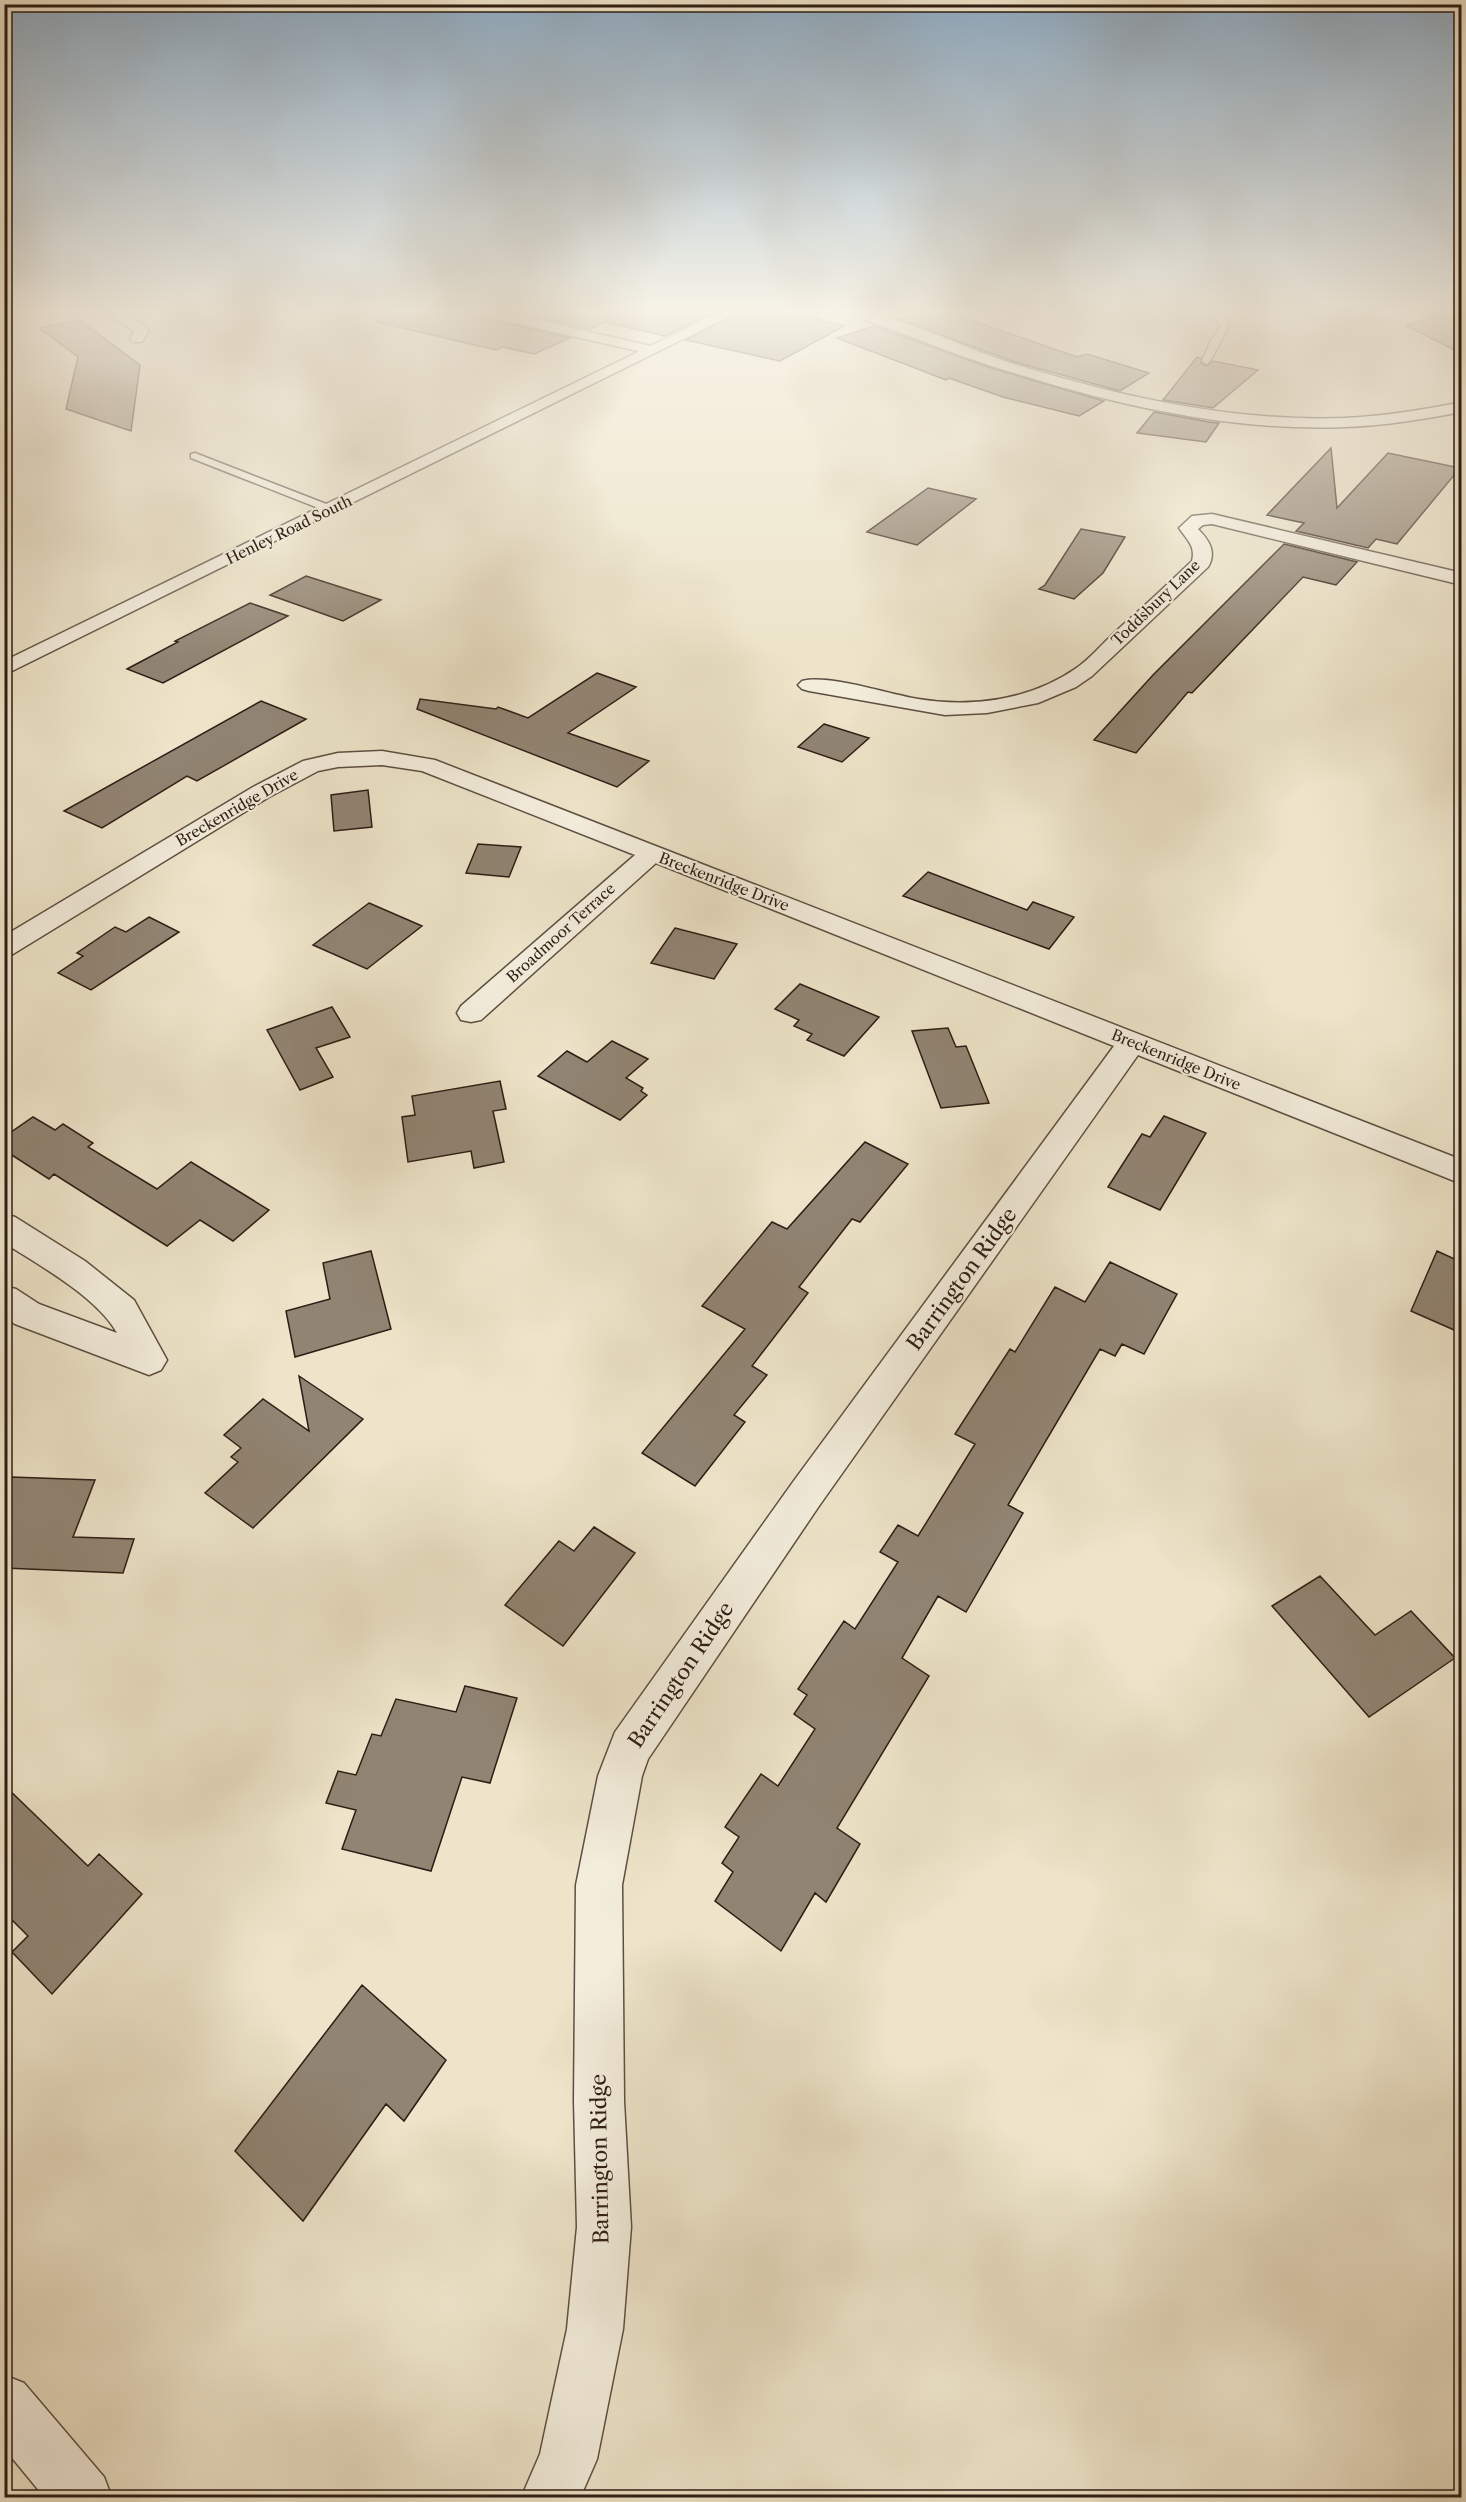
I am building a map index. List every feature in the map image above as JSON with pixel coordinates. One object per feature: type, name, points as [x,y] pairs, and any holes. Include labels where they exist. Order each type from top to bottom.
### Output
[{"type":"street","name":"Henley Road South","points":[[4,669],[496,427]]},
{"type":"street","name":"Toddsbury Lane","points":[[808,685],[837,687],[927,707],[1015,702],[1069,684],[1201,563],[1203,547],[1188,528],[1198,520],[1212,519],[1461,579]]},
{"type":"street","name":"Breckenridge Drive","points":[[4,948],[261,792],[311,766],[338,760],[382,758],[427,765],[858,933],[1461,1173]]},
{"type":"street","name":"Broadmoor Terrace","points":[[471,1013],[651,854]]},
{"type":"street","name":"Barrington Ridge","points":[[550,2498],[568,2459],[596,2329],[604,2227],[599,2102],[599,1885],[620,1776],[630,1747],[806,1494],[1132,1042]]},
{"type":"street","points":[[4,1226],[73,1270],[122,1310],[149,1360],[27,1314],[4,1299]]},
{"type":"street","points":[[4,2403],[84,2498]]},
{"type":"lane","points":[[195,456],[330,509]]},
{"type":"building","points":[[118,427],[132,427],[131,431]]},
{"type":"building","points":[[1142,427],[1216,427],[1206,442],[1137,433]]},
{"type":"building","points":[[1331,448],[1337,508],[1388,453],[1460,468],[1397,544],[1376,539],[1368,548],[1296,531],[1304,523],[1267,515]]},
{"type":"building","points":[[928,488],[976,499],[917,545],[867,532]]},
{"type":"building","points":[[1081,529],[1125,537],[1103,573],[1074,599],[1039,589],[1045,585]]},
{"type":"building","points":[[1284,544],[1357,562],[1336,585],[1303,577],[1192,693],[1188,692],[1136,753],[1094,740],[1153,675]]},
{"type":"building","points":[[306,576],[381,600],[343,621],[270,595]]},
{"type":"building","points":[[250,603],[288,616],[163,683],[127,669],[178,642],[175,641]]},
{"type":"building","points":[[597,673],[636,687],[568,733],[649,761],[617,787],[417,709],[420,699],[496,709],[498,707],[528,718]]},
{"type":"building","points":[[261,701],[306,719],[197,781],[187,776],[102,828],[64,811]]},
{"type":"building","points":[[824,724],[869,738],[842,762],[798,747]]},
{"type":"building","points":[[368,790],[372,827],[334,831],[331,795]]},
{"type":"building","points":[[478,844],[521,847],[509,877],[466,873]]},
{"type":"building","points":[[928,872],[1027,910],[1033,902],[1074,917],[1049,949],[903,896]]},
{"type":"building","points":[[369,903],[422,926],[367,969],[313,945]]},
{"type":"building","points":[[149,917],[179,932],[91,990],[58,973],[83,956],[77,953],[115,927],[126,932]]},
{"type":"building","points":[[675,928],[737,944],[714,979],[651,963]]},
{"type":"building","points":[[800,984],[879,1017],[844,1056],[807,1040],[812,1034],[794,1026],[799,1020],[775,1009]]},
{"type":"building","points":[[332,1007],[350,1037],[316,1048],[333,1077],[300,1090],[267,1030]]},
{"type":"building","points":[[948,1028],[956,1047],[966,1046],[989,1103],[941,1108],[912,1031]]},
{"type":"building","points":[[612,1041],[648,1059],[626,1078],[643,1088],[641,1091],[647,1095],[620,1120],[538,1076],[567,1051],[587,1062]]},
{"type":"building","points":[[500,1081],[506,1109],[493,1111],[504,1162],[474,1168],[471,1151],[408,1162],[402,1117],[415,1115],[412,1096]]},
{"type":"building","points":[[1164,1116],[1206,1133],[1160,1210],[1108,1187],[1142,1134],[1150,1137]]},
{"type":"building","points":[[33,1117],[55,1130],[63,1124],[93,1143],[88,1147],[157,1189],[191,1162],[269,1210],[233,1241],[200,1220],[167,1246],[54,1174],[49,1179],[4,1150],[4,1137]]},
{"type":"building","points":[[865,1142],[908,1164],[860,1222],[852,1219],[799,1287],[808,1293],[752,1366],[767,1375],[734,1415],[745,1422],[695,1486],[642,1453],[745,1329],[702,1306],[772,1222],[787,1229]]},
{"type":"building","points":[[371,1251],[391,1329],[295,1357],[286,1311],[330,1299],[323,1263]]},
{"type":"building","points":[[1437,1251],[1461,1262],[1461,1333],[1411,1311]]},
{"type":"building","points":[[1110,1262],[1177,1294],[1144,1354],[1122,1344],[1115,1356],[1100,1349],[1008,1505],[1023,1513],[966,1612],[938,1596],[902,1658],[929,1676],[837,1828],[860,1844],[826,1902],[815,1893],[781,1951],[715,1901],[733,1872],[722,1863],[739,1837],[725,1827],[761,1774],[778,1786],[815,1729],[794,1714],[807,1695],[798,1689],[844,1621],[855,1629],[898,1562],[880,1552],[898,1525],[918,1536],[975,1444],[955,1434],[1010,1349],[1015,1352],[1055,1287],[1085,1302]]},
{"type":"building","points":[[299,1376],[363,1419],[253,1528],[205,1493],[238,1462],[231,1457],[241,1448],[224,1435],[263,1399],[309,1431]]},
{"type":"building","points":[[11,1477],[95,1480],[73,1537],[134,1539],[123,1573],[4,1568],[4,1492]]},
{"type":"building","points":[[594,1527],[635,1553],[563,1646],[505,1605],[559,1541],[574,1551]]},
{"type":"building","points":[[1320,1576],[1375,1635],[1411,1611],[1455,1658],[1369,1717],[1272,1606]]},
{"type":"building","points":[[465,1686],[517,1698],[490,1783],[462,1777],[431,1871],[342,1849],[356,1810],[326,1803],[338,1771],[356,1775],[372,1734],[381,1736],[396,1699],[456,1712]]},
{"type":"building","points":[[4,1785],[88,1866],[99,1854],[142,1894],[52,1994],[12,1952],[28,1936],[4,1912]]},
{"type":"building","points":[[362,1985],[446,2060],[404,2121],[386,2104],[303,2221],[235,2151]]}]
